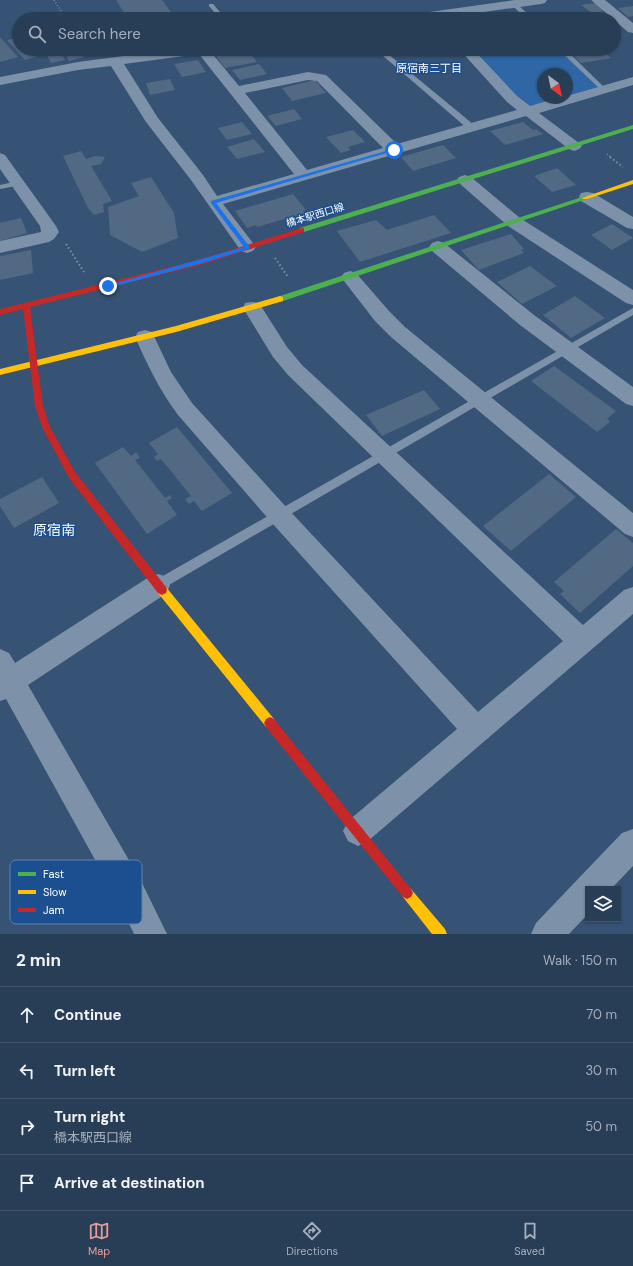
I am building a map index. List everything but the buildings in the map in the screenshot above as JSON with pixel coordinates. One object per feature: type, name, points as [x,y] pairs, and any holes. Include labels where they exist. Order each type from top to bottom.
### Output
[{"type":"street","points":[[465,12],[541,0]]},
{"type":"street","points":[[597,0],[612,12]]},
{"type":"street","points":[[621,19],[633,29]]},
{"type":"street","points":[[0,81],[78,66],[155,56]]},
{"type":"street","points":[[208,56],[304,176]]},
{"type":"street","points":[[472,56],[512,99],[574,146]]},
{"type":"street","points":[[115,61],[151,119],[197,178],[247,247]]},
{"type":"street","points":[[236,91],[308,76],[317,76],[321,78],[394,150]]},
{"type":"street","points":[[213,202],[633,81]]},
{"type":"street","name":"橋本駅西口線","points":[[0,312],[197,263],[633,127]]},
{"type":"street","points":[[0,158],[48,226],[50,232],[48,235],[32,241],[0,248]]},
{"type":"street","points":[[466,180],[514,222],[633,299]]},
{"type":"street","points":[[0,372],[145,337],[252,308],[298,292],[350,277],[633,182]]},
{"type":"street","points":[[587,197],[633,224]]},
{"type":"street","points":[[438,247],[567,350],[633,398]]},
{"type":"street","points":[[350,277],[382,316],[398,332],[633,527]]},
{"type":"street","points":[[26,306],[39,406],[46,427],[72,475],[158,586],[440,934]]},
{"type":"street","points":[[252,308],[280,352],[295,370],[582,641]]},
{"type":"street","points":[[145,337],[160,372],[170,390],[184,409],[476,730]]},
{"type":"street","points":[[111,860],[3,677],[158,586]]},
{"type":"street","points":[[358,831],[633,598]]},
{"type":"street","points":[[593,886],[633,844]]},
{"type":"street","points":[[547,934],[585,894]]},
{"type":"street","points":[[142,916],[151,934]]},
{"type":"lane","points":[[514,4],[523,12]]},
{"type":"lane","points":[[211,5],[217,12]]},
{"type":"lane","points":[[386,56],[471,127]]},
{"type":"lane","points":[[568,56],[603,89]]},
{"type":"lane","points":[[0,187],[18,183]]},
{"type":"lane","points":[[158,586],[633,311]]},
{"type":"path","points":[[54,0],[62,12]]},
{"type":"path","points":[[605,152],[627,170]]},
{"type":"path","points":[[48,235],[65,243],[86,276]]},
{"type":"path","points":[[274,257],[298,292]]},
{"type":"shaded area","points":[[473,56],[568,56],[603,89],[573,98],[573,68],[537,68],[537,104],[552,104],[528,111]]},
{"type":"traffic: fast","points":[[302,230],[633,127]]},
{"type":"traffic: fast","points":[[280,299],[585,198]]},
{"type":"traffic: slow","points":[[585,198],[633,182]]},
{"type":"traffic: slow","points":[[0,372],[211,320],[280,299]]},
{"type":"traffic: slow","points":[[162,590],[270,723]]},
{"type":"traffic: slow","points":[[407,893],[440,934]]},
{"type":"traffic: jam","points":[[0,312],[197,263],[302,230]]},
{"type":"traffic: jam","points":[[26,306],[39,406],[46,427],[72,475],[162,590]]},
{"type":"traffic: jam","points":[[270,723],[407,893]]},
{"type":"district","name":"原宿南三丁目","points":[[429,68]]},
{"type":"district","name":"原宿南","points":[[54,530]]},
{"type":"route","points":[[108,286],[197,263],[247,247],[213,202],[394,150]]}]
